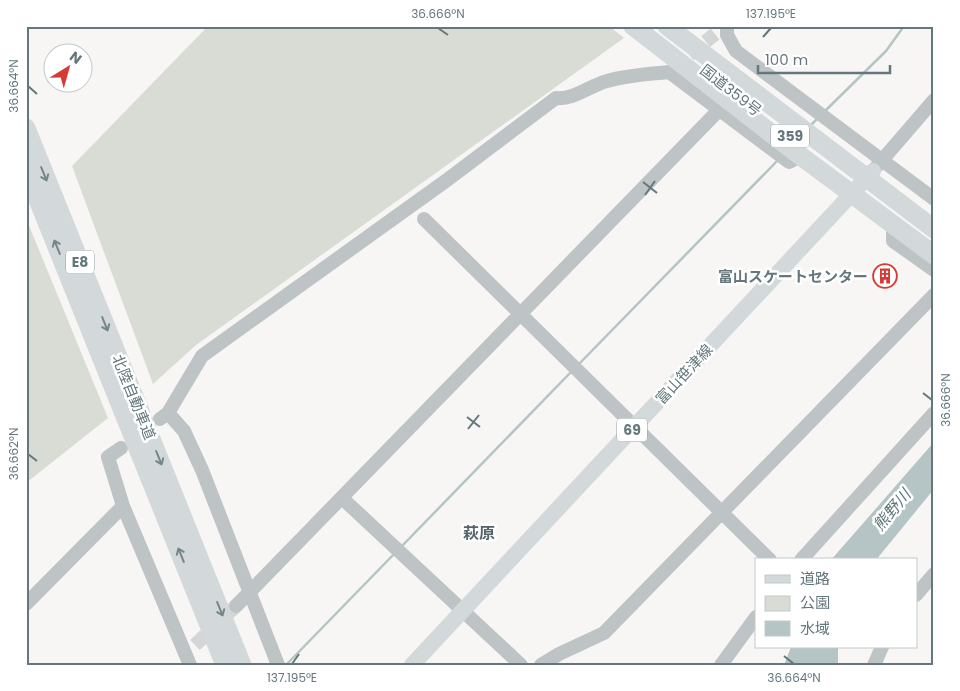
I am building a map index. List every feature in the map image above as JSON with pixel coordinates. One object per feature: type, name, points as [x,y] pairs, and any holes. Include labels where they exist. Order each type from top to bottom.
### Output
[{"type":"highway","points":[[633,26],[798,154],[934,255]]},
{"type":"highway","name":"国道359号","points":[[649,26],[934,243]]},
{"type":"highway","name":"国道359号","points":[[667,26],[934,229]]},
{"type":"highway","points":[[683,26],[816,128],[878,166],[934,217]]},
{"type":"highway","name":"北陸自動車道","points":[[26,128],[225,665]]},
{"type":"highway","name":"北陸自動車道","points":[[26,170],[242,665]]},
{"type":"main road","name":"富山笹津線","points":[[412,665],[878,166]]},
{"type":"street","points":[[723,32],[736,51],[878,166],[934,199]]},
{"type":"street","points":[[278,665],[202,470],[184,431],[164,416],[202,356],[447,180],[556,98],[566,99],[604,81],[622,76],[668,72],[789,162],[798,154]]},
{"type":"street","points":[[878,166],[934,100]]},
{"type":"street","points":[[236,606],[719,110]]},
{"type":"street","points":[[424,219],[768,558]]},
{"type":"street","points":[[893,224],[894,242],[934,270]]},
{"type":"street","points":[[541,665],[559,654],[604,633],[934,295]]},
{"type":"street","points":[[804,558],[934,413]]},
{"type":"street","points":[[121,448],[108,457],[123,506],[185,662]]},
{"type":"street","points":[[342,498],[521,665]]},
{"type":"street","points":[[26,604],[123,506]]},
{"type":"street","points":[[918,593],[934,574]]},
{"type":"street","points":[[721,665],[755,618]]},
{"type":"street","points":[[185,662],[195,644]]},
{"type":"street","points":[[874,665],[882,648]]},
{"type":"green space","points":[[208,26],[609,26],[624,38],[196,345],[153,384],[72,166]]},
{"type":"green space","points":[[28,223],[108,418],[26,483],[26,224]]},
{"type":"water","name":"熊野川","points":[[934,442],[934,489],[878,558],[833,558]]},
{"type":"water","points":[[791,648],[838,648],[838,665],[784,665]]},
{"type":"waterway","points":[[824,112],[886,51],[904,26]]},
{"type":"waterway","points":[[810,126],[819,117]]},
{"type":"waterway","points":[[579,364],[779,159]]},
{"type":"waterway","points":[[401,547],[571,372]]},
{"type":"waterway","points":[[286,665],[395,553]]},
{"type":"tunnel","points":[[673,68],[715,34]]},
{"type":"tunnel","points":[[195,645],[236,606]]},
{"type":"place","name":"富山スケートセンター","points":[[885,276]]},
{"type":"district","name":"萩原","points":[[479,533]]}]
